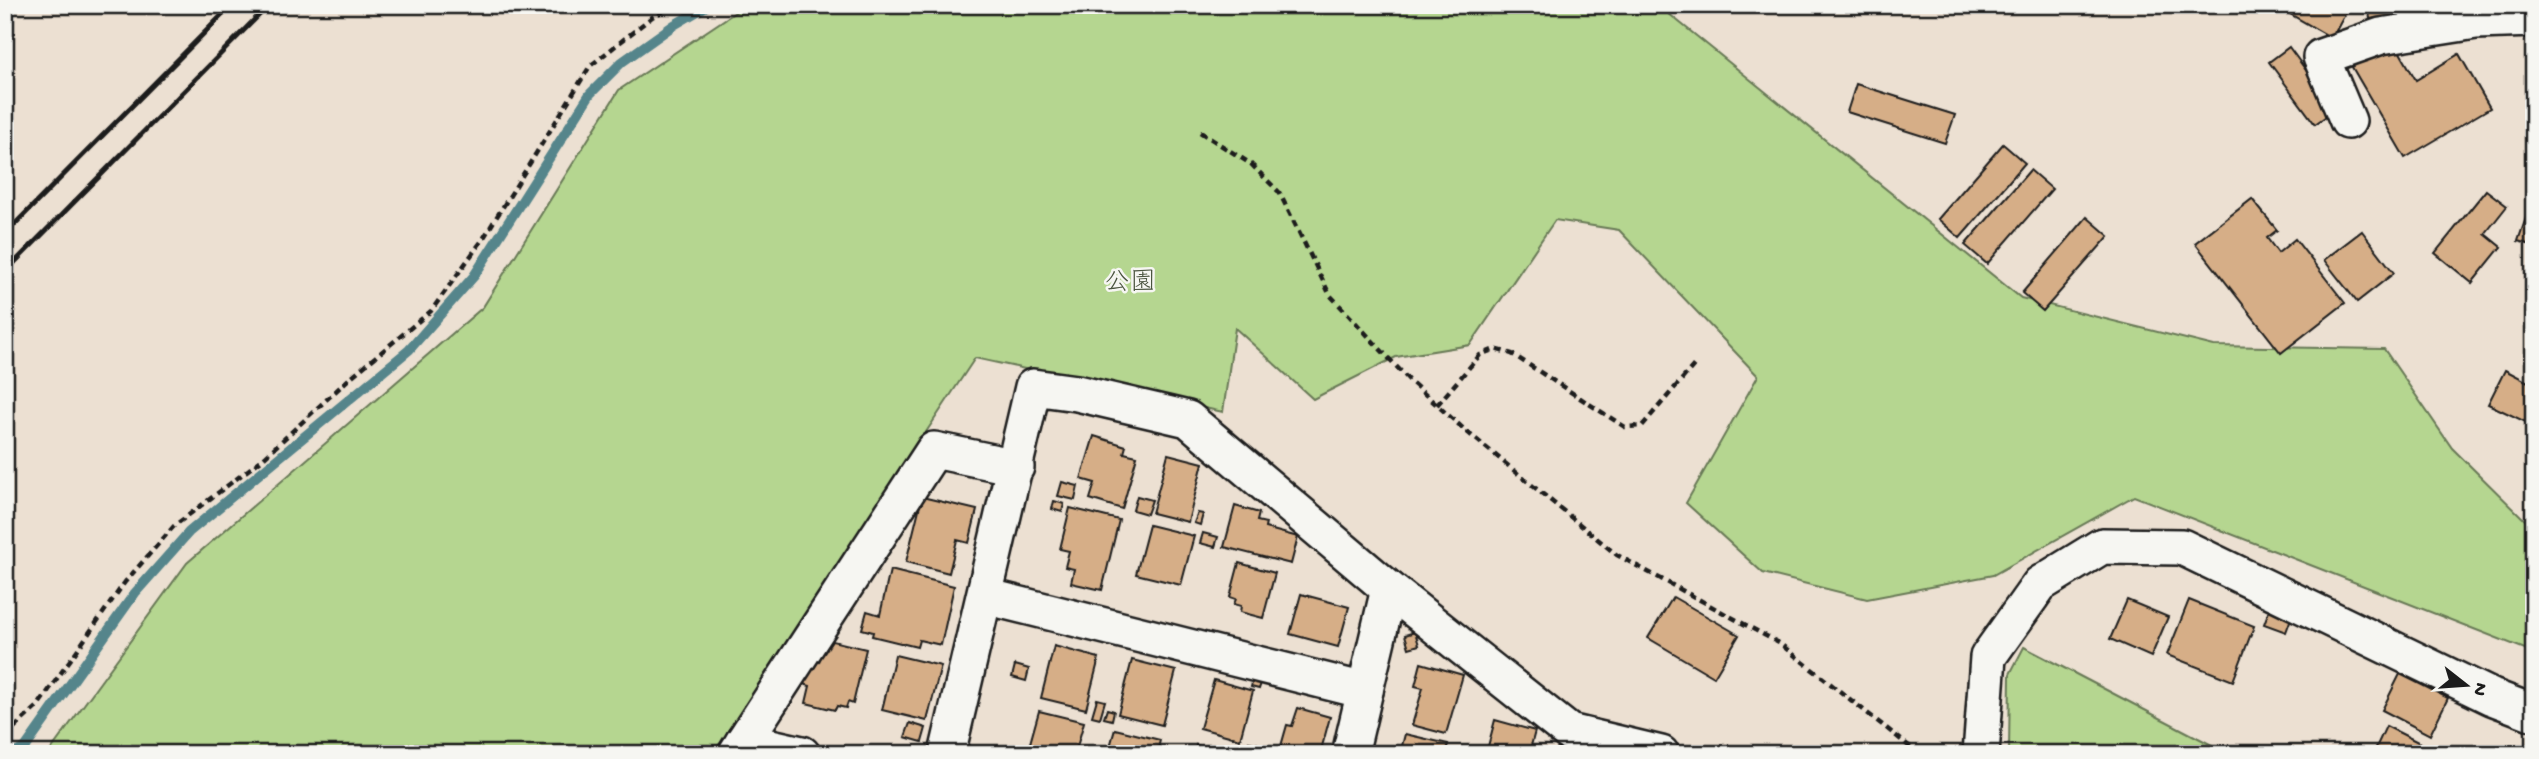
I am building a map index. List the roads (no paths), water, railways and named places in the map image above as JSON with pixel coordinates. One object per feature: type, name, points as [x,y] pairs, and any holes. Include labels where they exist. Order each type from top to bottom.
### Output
[{"type":"street","points":[[2348,121],[2321,57],[2381,36],[2476,20],[2534,19]]},
{"type":"street","points":[[947,754],[1033,387],[1077,393],[1188,419],[1567,743],[1661,754]]},
{"type":"street","points":[[802,754],[740,747],[934,450],[1016,467]]},
{"type":"street","points":[[1981,754],[1988,657],[2040,583],[2102,546],[2182,547],[2480,692],[2534,713]]},
{"type":"street","points":[[1350,754],[1389,589]]},
{"type":"street","points":[[985,596],[1365,691]]},
{"type":"waterway","points":[[13,754],[25,748],[135,593],[189,532],[409,350],[474,276],[590,94],[622,62],[674,25],[708,5]]},
{"type":"railway","points":[[5,234],[232,5]]},
{"type":"railway","points":[[5,272],[269,5]]},
{"type":"park label","name":"公園","points":[[1130,284]]}]
